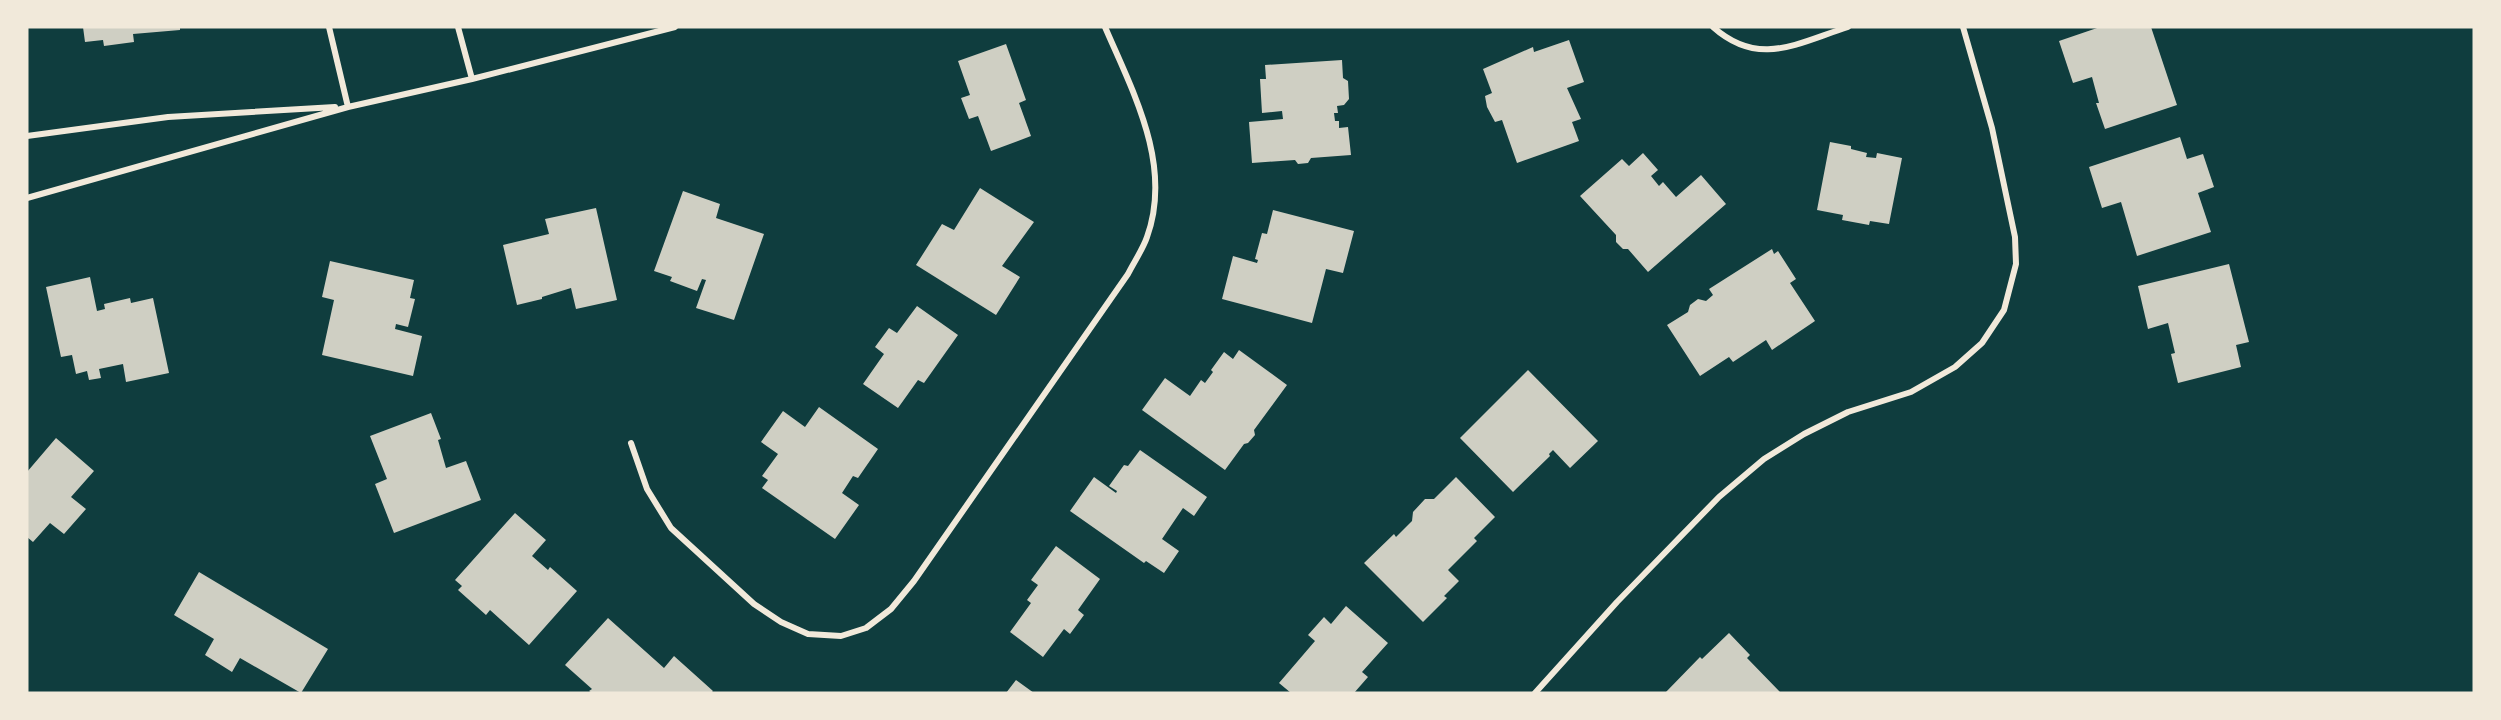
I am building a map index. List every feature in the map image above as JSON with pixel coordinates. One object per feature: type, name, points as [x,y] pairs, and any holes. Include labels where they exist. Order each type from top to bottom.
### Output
[{"type":"street","points":[[329,27],[348,107]]},
{"type":"street","points":[[458,27],[472,79]]},
{"type":"street","points":[[27,198],[348,107],[472,79],[675,27]]},
{"type":"street","points":[[631,443],[647,489],[671,528],[754,604],[781,622],[808,634],[841,636],[866,628],[891,609],[914,581],[1122,283],[1148,237],[1156,191],[1152,150],[1140,107],[1105,27]]},
{"type":"street","points":[[1713,27],[1736,45],[1754,50],[1774,50],[1848,27]]},
{"type":"street","points":[[1535,693],[1617,602],[1711,505],[1764,459],[1803,434],[1848,412],[1911,392],[1955,367],[1983,343],[2004,310],[2016,264],[2016,237],[1992,128],[1963,27]]},
{"type":"street","points":[[27,136],[168,117],[348,107]]},
{"type":"building","points":[[83,27],[180,27],[180,30],[133,34],[134,42],[104,46],[103,40],[85,42]]},
{"type":"building","points":[[2100,27],[2151,27],[2177,105],[2105,129],[2096,103],[2099,103],[2092,77],[2073,83],[2059,41]]},
{"type":"building","points":[[1569,40],[1584,82],[1567,88],[1581,119],[1572,122],[1579,141],[1517,163],[1502,120],[1495,122],[1487,107],[1485,96],[1492,93],[1483,69],[1533,47],[1534,52]]},
{"type":"building","points":[[1006,44],[1026,100],[1019,103],[1031,136],[991,151],[978,116],[969,119],[961,98],[970,95],[958,61]]},
{"type":"building","points":[[1342,60],[1343,78],[1348,81],[1349,99],[1344,105],[1337,106],[1338,113],[1334,113],[1335,121],[1339,121],[1339,128],[1348,127],[1351,155],[1311,158],[1308,163],[1298,164],[1295,160],[1252,163],[1249,122],[1283,119],[1282,111],[1262,113],[1260,79],[1266,79],[1265,65]]},
{"type":"building","points":[[2180,137],[2187,159],[2203,154],[2214,187],[2198,193],[2211,232],[2137,256],[2121,202],[2102,208],[2089,167]]},
{"type":"building","points":[[1830,142],[1851,146],[1851,149],[1867,153],[1866,157],[1876,158],[1877,153],[1902,158],[1889,224],[1870,221],[1869,225],[1842,220],[1843,215],[1817,210]]},
{"type":"building","points":[[1643,153],[1658,170],[1651,176],[1659,186],[1663,182],[1676,197],[1701,175],[1726,204],[1648,272],[1628,249],[1623,249],[1616,242],[1616,235],[1580,196],[1622,159],[1629,166]]},
{"type":"building","points":[[980,188],[1034,222],[1002,266],[1020,277],[996,315],[916,265],[942,224],[954,230]]},
{"type":"building","points":[[683,191],[720,204],[716,218],[764,234],[734,320],[696,308],[706,280],[702,279],[697,291],[670,281],[672,277],[654,271]]},
{"type":"building","points":[[596,208],[617,300],[576,309],[571,288],[517,305],[503,245],[549,234],[545,219]]},
{"type":"building","points":[[1273,210],[1354,231],[1343,273],[1326,269],[1312,323],[1222,299],[1233,256],[1257,263],[1258,260],[1255,259],[1262,233],[1267,234]]},
{"type":"building","points":[[1772,249],[1774,254],[1778,251],[1796,279],[1790,283],[1815,321],[1772,350],[1766,340],[1733,362],[1729,357],[1700,376],[1667,325],[1688,312],[1690,305],[1698,299],[1706,301],[1713,295],[1709,289]]},
{"type":"building","points":[[330,261],[414,280],[410,298],[415,299],[408,327],[396,324],[395,329],[422,336],[413,376],[322,355],[334,300],[322,297]]},
{"type":"building","points":[[2229,264],[2249,342],[2236,345],[2241,367],[2178,383],[2171,354],[2175,353],[2168,323],[2148,329],[2138,286]]},
{"type":"building","points":[[90,277],[97,311],[105,309],[104,304],[130,298],[131,303],[153,298],[169,373],[126,382],[123,364],[99,369],[101,378],[89,380],[87,371],[76,374],[72,355],[61,357],[46,287]]},
{"type":"building","points":[[917,306],[958,335],[924,383],[918,380],[898,408],[863,384],[884,354],[875,347],[889,328],[897,333]]},
{"type":"building","points":[[1239,350],[1287,385],[1254,430],[1255,435],[1244,444],[1225,470],[1142,410],[1165,378],[1190,396],[1201,380],[1205,383],[1224,352],[1233,359]]},
{"type":"building","points":[[1528,370],[1598,441],[1570,468],[1553,450],[1550,456],[1513,492],[1460,438]]},
{"type":"building","points":[[819,407],[878,449],[858,478],[853,476],[842,493],[859,505],[835,539],[762,488],[768,480],[762,476],[778,454],[761,442],[783,411],[805,427]]},
{"type":"building","points":[[431,413],[441,439],[438,440],[446,468],[466,461],[481,500],[394,533],[375,484],[387,479],[370,436]]},
{"type":"building","points":[[56,438],[94,471],[71,497],[86,509],[64,534],[50,523],[33,542],[27,537],[27,472]]},
{"type":"building","points":[[1140,450],[1207,497],[1194,516],[1183,508],[1162,539],[1179,551],[1164,573],[1146,561],[1144,563],[1070,511],[1094,477],[1116,493],[1117,491],[1109,486],[1124,465],[1128,466]]},
{"type":"building","points":[[1456,477],[1495,517],[1474,538],[1477,541],[1448,570],[1459,581],[1444,596],[1447,598],[1423,622],[1364,563],[1394,534],[1396,537],[1412,521],[1413,512],[1425,499],[1434,499]]},
{"type":"building","points":[[515,513],[546,540],[532,556],[548,570],[550,567],[577,591],[529,645],[490,610],[486,615],[458,590],[462,586],[455,580]]},
{"type":"building","points":[[1056,546],[1100,579],[1078,610],[1084,615],[1070,634],[1064,629],[1043,657],[1010,632],[1031,603],[1027,600],[1038,585],[1031,580]]},
{"type":"building","points":[[199,572],[328,649],[301,693],[240,658],[232,672],[205,655],[214,639],[174,615]]},
{"type":"building","points":[[1346,606],[1388,643],[1362,672],[1368,677],[1354,693],[1291,693],[1279,683],[1315,641],[1308,635],[1324,617],[1331,624]]},
{"type":"building","points":[[608,618],[664,668],[674,656],[713,691],[711,693],[592,693],[589,691],[592,689],[565,665]]},
{"type":"building","points":[[1729,633],[1750,655],[1747,658],[1781,693],[1665,693],[1700,657],[1702,659]]},
{"type":"building","points":[[1016,680],[1034,693],[1006,693]]}]
